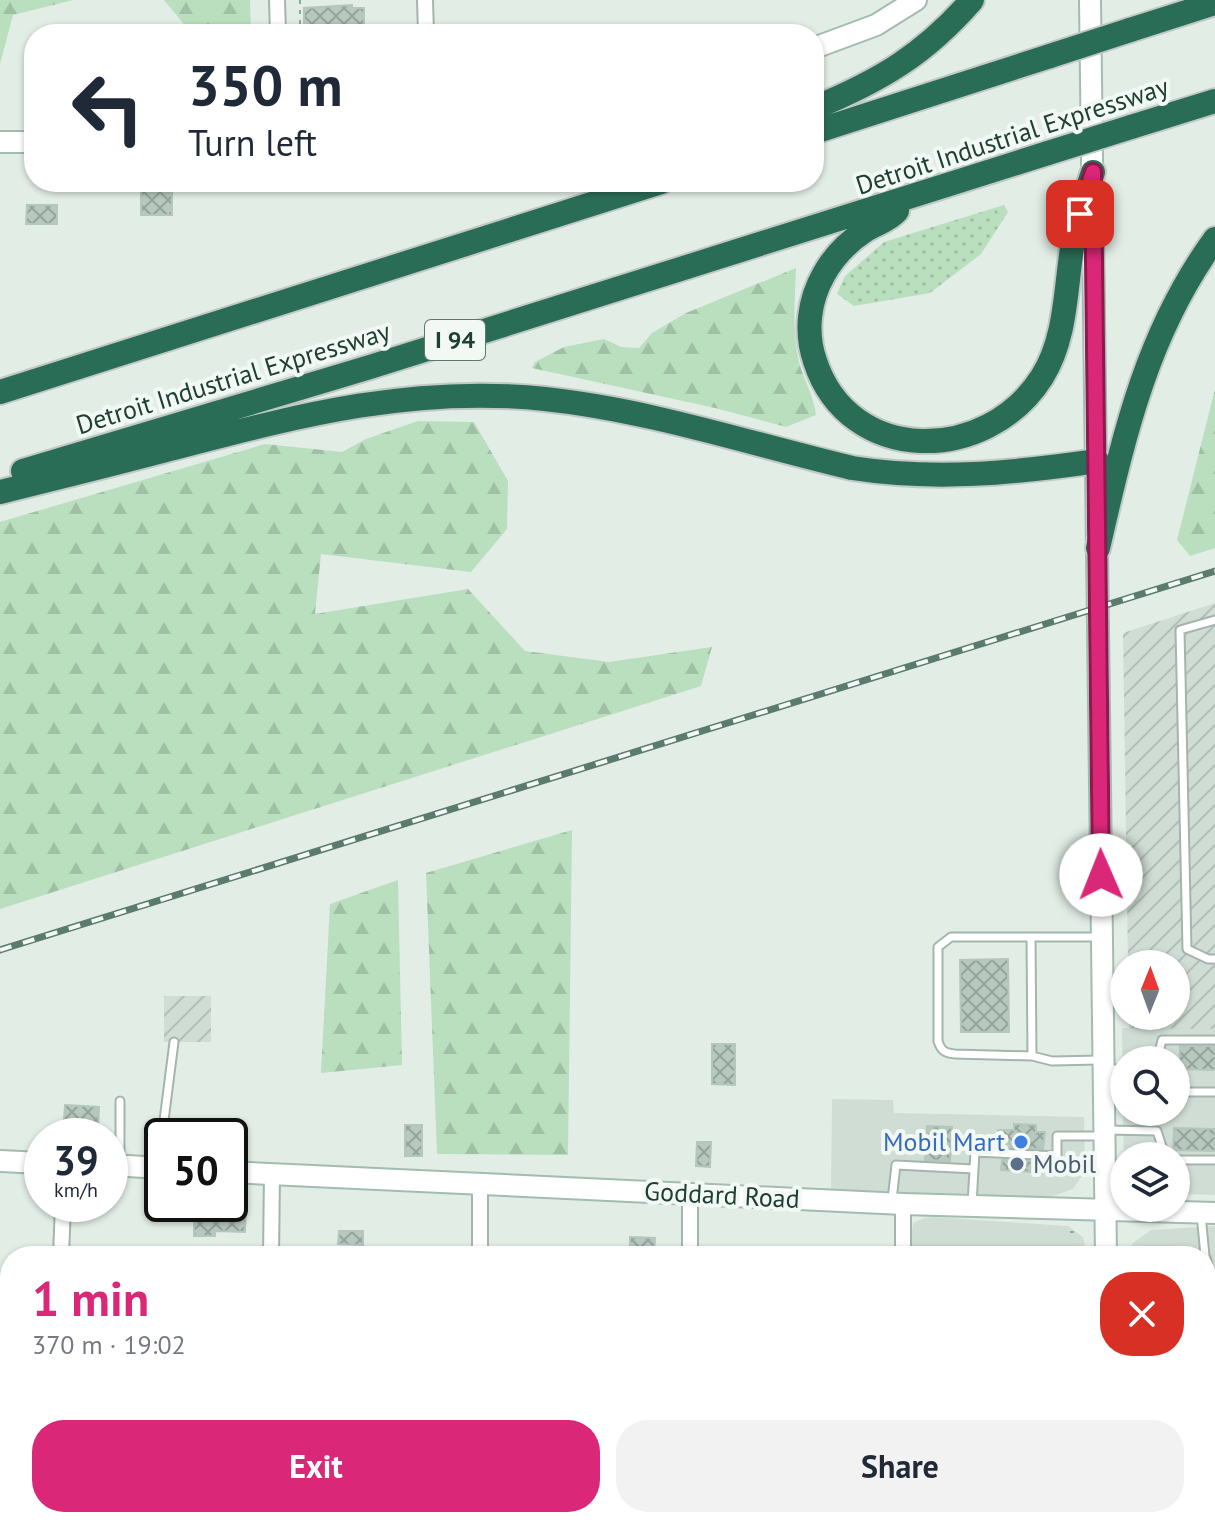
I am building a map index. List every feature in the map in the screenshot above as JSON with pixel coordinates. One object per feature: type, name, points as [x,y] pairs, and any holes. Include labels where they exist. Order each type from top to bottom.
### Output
[{"type":"highway","points":[[824,104],[893,71],[932,41],[972,0]]},
{"type":"highway","points":[[1168,18],[1198,0]]},
{"type":"highway","points":[[824,129],[1215,3]]},
{"type":"highway","name":"Detroit Industrial Expressway","points":[[0,477],[385,362],[1215,101]]},
{"type":"highway","points":[[909,198],[890,218],[850,242],[826,271],[811,309],[811,349],[832,397],[857,421],[882,434],[903,440],[943,441],[978,432],[993,424],[1031,392],[1042,377],[1059,334],[1074,235],[1093,172]]},
{"type":"highway","points":[[459,248],[542,206],[584,192]]},
{"type":"highway","points":[[0,392],[630,192]]},
{"type":"highway","points":[[1098,548],[1142,378],[1184,286],[1215,239]]},
{"type":"highway","points":[[0,492],[293,417],[379,401],[433,397],[504,397],[591,405],[852,468],[890,474],[971,476],[1097,461]]},
{"type":"main road","points":[[824,44],[876,25],[916,0]]},
{"type":"main road","points":[[1090,0],[1102,937],[1110,1066]]},
{"type":"main road","points":[[0,142],[24,142]]},
{"type":"main road","points":[[1106,1246],[1104,1133],[1110,1108]]},
{"type":"main road","points":[[0,1161],[24,1162]]},
{"type":"main road","name":"Goddard Road","points":[[248,1173],[898,1204],[1208,1213]]},
{"type":"street","points":[[277,0],[278,24]]},
{"type":"street","points":[[425,0],[426,24]]},
{"type":"street","points":[[271,1246],[272,1174]]},
{"type":"street","points":[[480,1184],[480,1246]]},
{"type":"street","points":[[690,1194],[690,1246]]},
{"type":"street","points":[[898,1204],[902,1246]]},
{"type":"street","points":[[61,1246],[62,1222]]},
{"type":"lane","points":[[1215,620],[1180,630],[1187,949],[1215,959]]},
{"type":"lane","points":[[1102,937],[951,937],[944,940],[936,956],[938,1041],[946,1053],[1032,1056],[1052,1061],[1110,1066]]},
{"type":"lane","points":[[1031,937],[1032,1056]]},
{"type":"lane","points":[[1160,1046],[1162,1040],[1215,1040]]},
{"type":"lane","points":[[164,1118],[174,1042]]},
{"type":"lane","points":[[1190,1092],[1215,1092]]},
{"type":"lane","points":[[119,1118],[120,1101]]},
{"type":"lane","points":[[972,1206],[975,1152],[1057,1156],[1057,1136],[1104,1133],[1157,1131],[1161,1142]]},
{"type":"lane","points":[[1190,1160],[1215,1160]]},
{"type":"lane","points":[[898,1204],[896,1165],[974,1169]]},
{"type":"lane","points":[[1206,1246],[1208,1213]]},
{"type":"path","points":[[300,0],[300,24]]},
{"type":"path","points":[[1070,1232],[1077,1232]]},
{"type":"shaded area","points":[[1215,603],[1215,1029],[1190,1029],[1190,950],[1128,950],[1123,633]]},
{"type":"shaded area","points":[[164,996],[211,996],[211,1042],[164,1042]]},
{"type":"shaded area","points":[[1215,1028],[1215,1195],[1190,1194],[1190,1142],[1124,1142],[1123,1126],[1190,1126],[1190,1046],[1122,1046],[1122,1030]]},
{"type":"shaded area","points":[[832,1099],[893,1100],[894,1113],[1084,1117],[1085,1171],[1073,1189],[1053,1196],[1001,1197],[831,1189]]},
{"type":"shaded area","points":[[924,1218],[1068,1226],[1083,1237],[1085,1246],[910,1246],[913,1223]]},
{"type":"shaded area","points":[[1215,1226],[1215,1246],[1131,1246],[1151,1230]]},
{"type":"green space","points":[[0,0],[73,0],[13,15],[0,64]]},
{"type":"green space","points":[[164,0],[250,0],[251,24],[184,24]]},
{"type":"green space","points":[[1004,205],[1008,212],[981,254],[930,293],[854,306],[837,294],[845,276],[884,242]]},
{"type":"green space","points":[[796,268],[795,339],[816,415],[786,427],[715,408],[532,368],[535,362],[564,347],[604,339],[621,347],[639,348],[652,333],[686,313]]},
{"type":"green space","points":[[1215,389],[1215,548],[1190,556],[1177,540]]},
{"type":"green space","points":[[418,421],[474,422],[508,481],[507,529],[471,572],[321,554],[315,614],[468,589],[525,651],[609,662],[712,647],[701,686],[0,909],[0,522],[265,444],[342,452],[366,439]]},
{"type":"green space","points":[[572,830],[568,1155],[437,1154],[426,873]]},
{"type":"green space","points":[[398,880],[402,1065],[321,1073],[330,904]]},
{"type":"building","points":[[352,5],[352,8],[364,8],[364,24],[304,24],[304,8]]},
{"type":"building","points":[[141,192],[172,192],[172,215],[141,215]]},
{"type":"building","points":[[27,205],[57,205],[57,224],[26,224]]},
{"type":"building","points":[[1008,959],[1009,1032],[961,1032],[960,960]]},
{"type":"building","points":[[712,1044],[735,1044],[735,1085],[712,1084]]},
{"type":"building","points":[[1190,1046],[1215,1046],[1215,1070],[1190,1069]]},
{"type":"building","points":[[65,1105],[99,1107],[99,1118],[64,1118]]},
{"type":"building","points":[[1014,1124],[1036,1125],[1036,1132],[1045,1132],[1043,1149],[997,1147],[998,1130],[1014,1130]]},
{"type":"building","points":[[405,1125],[422,1125],[422,1156],[405,1156]]},
{"type":"building","points":[[927,1126],[952,1127],[950,1161],[925,1160]]},
{"type":"building","points":[[1174,1128],[1215,1129],[1215,1151],[1190,1150],[1190,1142],[1173,1142]]},
{"type":"building","points":[[697,1142],[711,1142],[710,1167],[696,1166]]},
{"type":"building","points":[[1002,1160],[1032,1161],[1032,1172],[1001,1170]]},
{"type":"building","points":[[194,1222],[245,1222],[245,1232],[215,1231],[215,1236],[194,1236]]},
{"type":"building","points":[[339,1231],[363,1231],[363,1245],[338,1244]]},
{"type":"building","points":[[630,1237],[655,1238],[655,1246],[630,1246]]},
{"type":"railway","points":[[0,950],[1215,571]]},
{"type":"place","name":"Mobil Mart","points":[[1021,1142]]},
{"type":"place","name":"Mobil","points":[[1017,1164]]},
{"type":"route","points":[[1080,214],[1093,172],[1101,875]]}]
